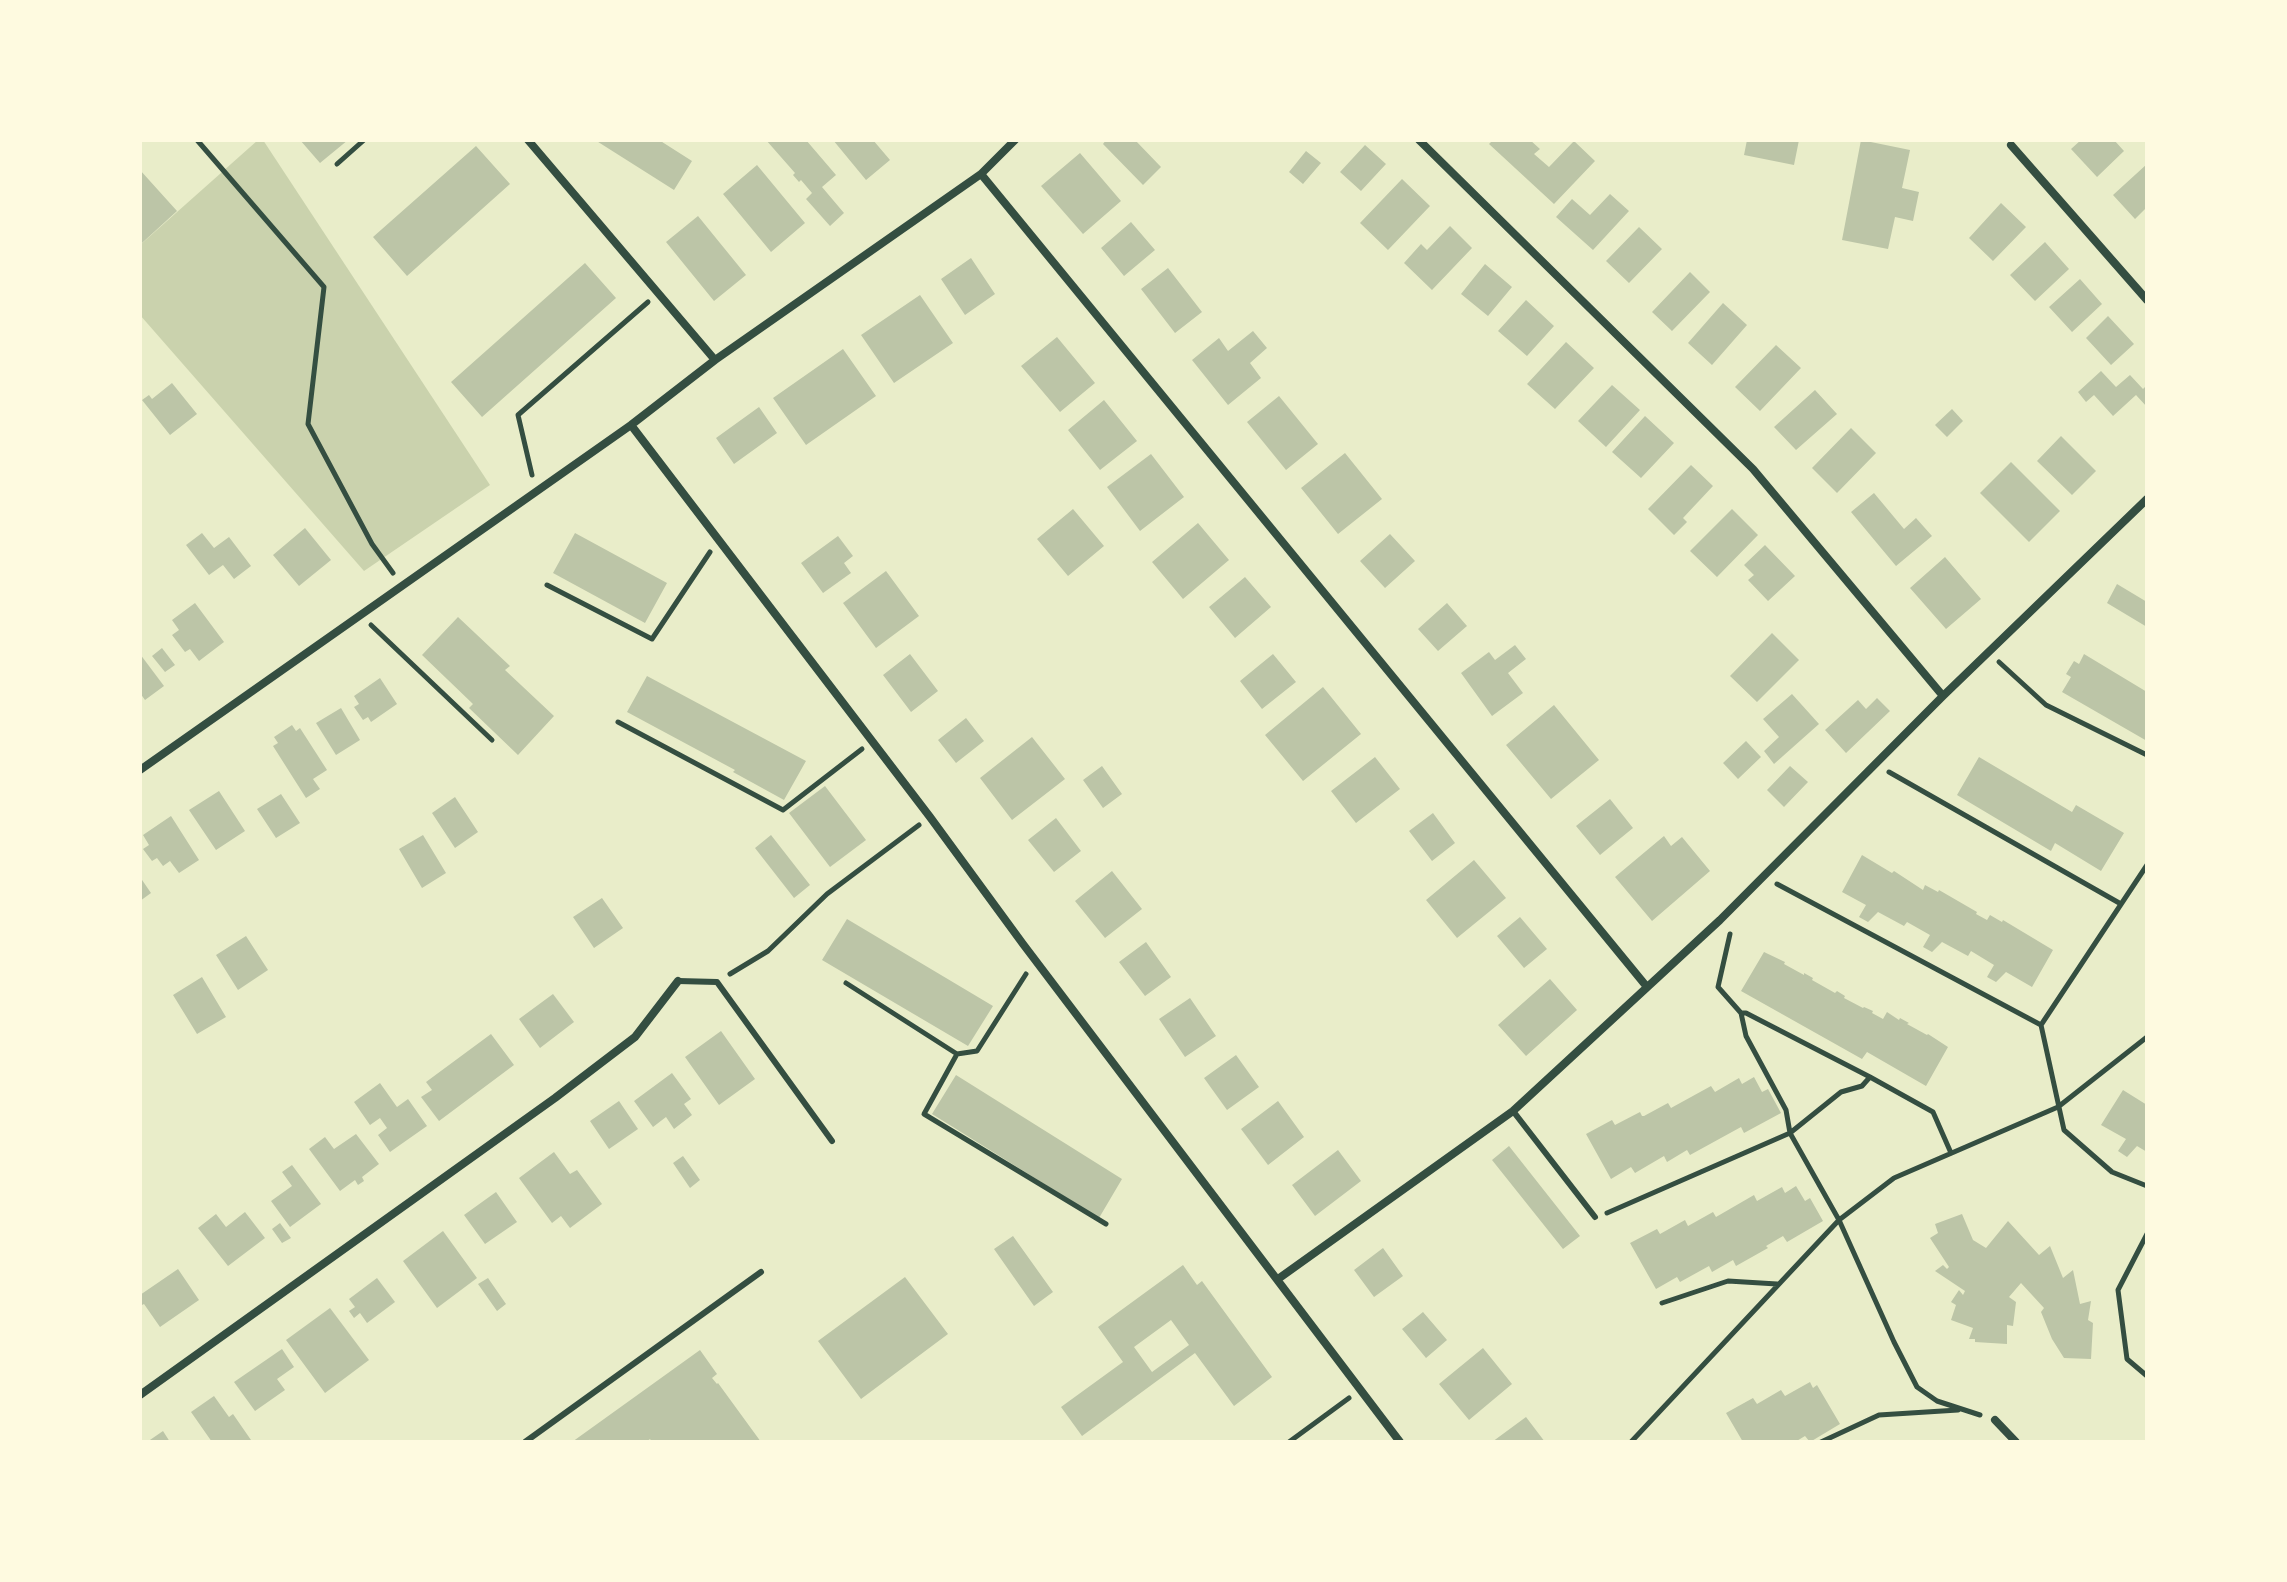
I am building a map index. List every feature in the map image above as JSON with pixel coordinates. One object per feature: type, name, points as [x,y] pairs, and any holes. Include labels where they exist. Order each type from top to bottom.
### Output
[{"type":"street","points":[[528,140],[715,360]]},
{"type":"street","points":[[140,770],[631,425],[715,360],[981,174],[1015,140]]},
{"type":"street","points":[[1419,140],[1753,469],[1943,696]]},
{"type":"street","points":[[2011,145],[2147,300]]},
{"type":"street","points":[[981,174],[1647,987]]},
{"type":"street","points":[[631,425],[1400,1442]]},
{"type":"street","points":[[1278,1279],[1513,1111],[1720,920],[1943,696],[2147,499]]},
{"type":"street","points":[[140,1395],[555,1098],[635,1037],[678,981]]},
{"type":"street","points":[[1995,1420],[2016,1442]]},
{"type":"lane","points":[[678,981],[717,982],[832,1141]]},
{"type":"lane","points":[[1513,1111],[1595,1217]]},
{"type":"lane","points":[[525,1442],[761,1272]]},
{"type":"path","points":[[197,140],[324,287],[308,424],[372,544],[403,586]]},
{"type":"path","points":[[337,164],[364,140]]},
{"type":"path","points":[[536,491],[518,415],[659,293]]},
{"type":"path","points":[[547,585],[652,639],[719,540]]},
{"type":"path","points":[[361,615],[492,740]]},
{"type":"path","points":[[1989,653],[2046,705],[2147,755]]},
{"type":"path","points":[[618,722],[783,810],[872,741]]},
{"type":"path","points":[[1876,765],[2121,904]]},
{"type":"path","points":[[717,982],[768,951],[827,894],[930,817]]},
{"type":"path","points":[[2147,865],[2041,1025],[2064,1130],[2112,1172],[2147,1186]]},
{"type":"path","points":[[1763,877],[2041,1025]]},
{"type":"path","points":[[1720,920],[1730,934],[1718,987],[1741,1013],[1746,1036],[1786,1110],[1790,1133],[1839,1220],[1917,1387],[1937,1401],[1995,1420]]},
{"type":"path","points":[[846,983],[957,1054],[977,1051],[1035,960]]},
{"type":"path","points":[[1741,1013],[1933,1112],[1951,1153]]},
{"type":"path","points":[[1631,1442],[1839,1220],[1894,1178],[2058,1107],[2147,1037]]},
{"type":"path","points":[[957,1054],[924,1114],[1106,1224]]},
{"type":"path","points":[[1595,1217],[1790,1133],[1841,1092],[1862,1086],[1870,1077]]},
{"type":"path","points":[[2147,1234],[2118,1290],[2127,1359],[2147,1376]]},
{"type":"path","points":[[1662,1303],[1728,1281],[1778,1284]]},
{"type":"path","points":[[1289,1442],[1359,1390]]},
{"type":"path","points":[[1821,1442],[1879,1415],[1963,1410]]},
{"type":"green space","points":[[258,140],[263,140],[490,485],[364,571],[140,315],[140,245]]},
{"type":"building","points":[[300,140],[348,140],[320,163]]},
{"type":"building","points":[[595,140],[659,140],[692,161],[674,190]]},
{"type":"building","points":[[766,140],[806,140],[836,175],[822,187],[844,213],[830,226],[806,199],[812,193],[801,180],[799,182],[793,175],[795,173]]},
{"type":"building","points":[[833,140],[873,140],[890,160],[866,180]]},
{"type":"building","points":[[1106,140],[1135,140],[1161,167],[1143,185],[1103,144]]},
{"type":"building","points":[[1493,140],[1530,140],[1540,149],[1534,154],[1549,167],[1574,141],[1595,161],[1554,204],[1489,144]]},
{"type":"building","points":[[1747,140],[1799,140],[1794,165],[1744,155]]},
{"type":"building","points":[[1861,140],[1910,150],[1902,188],[1919,192],[1913,221],[1895,217],[1888,249],[1842,240]]},
{"type":"building","points":[[2081,140],[2114,140],[2124,151],[2097,177],[2071,149]]},
{"type":"building","points":[[1365,145],[1386,164],[1361,191],[1340,172]]},
{"type":"building","points":[[476,146],[510,184],[407,276],[373,237]]},
{"type":"building","points":[[1306,151],[1321,163],[1303,184],[1289,172]]},
{"type":"building","points":[[1080,153],[1121,201],[1083,234],[1041,186]]},
{"type":"building","points":[[2147,164],[2147,207],[2135,219],[2113,195]]},
{"type":"building","points":[[757,165],[805,223],[771,252],[723,194]]},
{"type":"building","points":[[140,170],[177,211],[142,243],[140,240]]},
{"type":"building","points":[[1402,179],[1430,206],[1388,250],[1360,223]]},
{"type":"building","points":[[1610,194],[1629,211],[1593,250],[1556,217],[1572,199],[1590,215]]},
{"type":"building","points":[[2001,203],[2026,227],[1993,261],[1969,238]]},
{"type":"building","points":[[698,216],[746,275],[714,301],[666,242]]},
{"type":"building","points":[[1131,222],[1155,250],[1124,276],[1101,248]]},
{"type":"building","points":[[1450,226],[1472,248],[1432,290],[1404,263],[1421,244],[1427,250]]},
{"type":"building","points":[[1639,227],[1662,249],[1629,283],[1606,261]]},
{"type":"building","points":[[2045,242],[2069,269],[2035,301],[2010,275]]},
{"type":"building","points":[[971,258],[995,294],[965,315],[941,279]]},
{"type":"building","points":[[585,263],[616,298],[482,417],[451,382]]},
{"type":"building","points":[[1485,264],[1512,287],[1488,316],[1461,294]]},
{"type":"building","points":[[1168,268],[1202,312],[1175,333],[1141,289]]},
{"type":"building","points":[[1690,272],[1710,292],[1672,331],[1652,312]]},
{"type":"building","points":[[2080,279],[2102,304],[2072,332],[2049,307]]},
{"type":"building","points":[[920,295],[953,343],[894,383],[861,335]]},
{"type":"building","points":[[1526,300],[1554,326],[1527,356],[1498,331]]},
{"type":"building","points":[[1723,303],[1747,325],[1712,365],[1688,343]]},
{"type":"building","points":[[2108,316],[2134,344],[2111,365],[2086,338]]},
{"type":"building","points":[[1253,331],[1267,348],[1250,363],[1261,378],[1228,405],[1192,360],[1219,338],[1228,351]]},
{"type":"building","points":[[1057,337],[1095,383],[1060,412],[1021,366]]},
{"type":"building","points":[[1566,342],[1594,368],[1555,409],[1527,384]]},
{"type":"building","points":[[1776,345],[1801,368],[1760,411],[1735,387]]},
{"type":"building","points":[[843,349],[876,396],[806,445],[773,398]]},
{"type":"building","points":[[2101,371],[2116,387],[2130,375],[2143,389],[2147,385],[2147,407],[2136,395],[2113,416],[2094,395],[2086,402],[2078,392]]},
{"type":"building","points":[[172,383],[197,414],[170,435],[142,400],[149,395],[152,399]]},
{"type":"building","points":[[1612,385],[1640,410],[1606,447],[1578,421]]},
{"type":"building","points":[[1815,390],[1837,414],[1796,450],[1774,427]]},
{"type":"building","points":[[1279,396],[1318,444],[1286,470],[1247,422]]},
{"type":"building","points":[[1104,400],[1137,441],[1100,470],[1068,430]]},
{"type":"building","points":[[759,407],[777,433],[734,464],[716,438]]},
{"type":"building","points":[[1952,409],[1963,421],[1947,437],[1935,425]]},
{"type":"building","points":[[1645,416],[1674,443],[1641,478],[1612,452]]},
{"type":"building","points":[[1851,428],[1876,453],[1837,493],[1812,468]]},
{"type":"building","points":[[2061,436],[2096,471],[2072,495],[2037,461]]},
{"type":"building","points":[[1345,453],[1382,499],[1338,534],[1301,488]]},
{"type":"building","points":[[1151,454],[1184,497],[1140,531],[1107,487]]},
{"type":"building","points":[[2011,462],[2060,511],[2029,542],[1980,493]]},
{"type":"building","points":[[1691,465],[1713,486],[1683,518],[1687,522],[1674,535],[1648,509]]},
{"type":"building","points":[[1874,493],[1904,529],[1916,518],[1932,536],[1896,566],[1851,512]]},
{"type":"building","points":[[1073,509],[1104,546],[1068,576],[1037,539]]},
{"type":"building","points":[[1732,509],[1758,535],[1717,577],[1690,551]]},
{"type":"building","points":[[1198,523],[1229,560],[1183,599],[1152,562]]},
{"type":"building","points":[[305,528],[331,560],[299,586],[273,555]]},
{"type":"building","points":[[202,533],[214,548],[229,537],[251,566],[234,579],[223,565],[209,575],[186,545]]},
{"type":"building","points":[[575,533],[667,583],[645,623],[553,573]]},
{"type":"building","points":[[1390,534],[1415,561],[1385,588],[1360,561]]},
{"type":"building","points":[[838,536],[853,556],[844,563],[851,573],[823,593],[801,563]]},
{"type":"building","points":[[1765,545],[1795,576],[1768,601],[1748,580],[1754,575],[1744,565]]},
{"type":"building","points":[[1945,557],[1981,599],[1946,629],[1910,588]]},
{"type":"building","points":[[886,571],[919,616],[876,648],[843,603]]},
{"type":"building","points":[[1245,577],[1271,607],[1235,638],[1209,607]]},
{"type":"building","points":[[2117,584],[2147,602],[2147,627],[2107,603]]},
{"type":"building","points":[[195,603],[224,642],[199,661],[190,649],[185,652],[172,635],[179,630],[172,620]]},
{"type":"building","points":[[1447,603],[1467,626],[1438,651],[1418,629]]},
{"type":"building","points":[[458,617],[510,666],[505,670],[554,716],[518,755],[469,708],[473,704],[422,655]]},
{"type":"building","points":[[1772,633],[1799,660],[1757,702],[1730,676]]},
{"type":"building","points":[[1515,645],[1526,659],[1508,673],[1523,693],[1492,716],[1461,673],[1489,652],[1495,660]]},
{"type":"building","points":[[162,648],[175,665],[165,672],[152,656]]},
{"type":"building","points":[[140,654],[164,686],[145,700],[140,693]]},
{"type":"building","points":[[910,654],[938,691],[911,712],[883,675]]},
{"type":"building","points":[[1273,654],[1296,682],[1262,709],[1240,681]]},
{"type":"building","points":[[2084,654],[2147,692],[2147,741],[2062,692],[2071,677],[2066,674],[2074,661],[2079,664]]},
{"type":"building","points":[[647,676],[806,761],[784,800],[627,712]]},
{"type":"building","points":[[380,678],[397,704],[371,722],[368,717],[363,720],[354,707],[359,704],[354,696]]},
{"type":"building","points":[[1323,687],[1361,734],[1303,781],[1265,735]]},
{"type":"building","points":[[1792,694],[1819,724],[1774,764],[1764,751],[1779,737],[1763,719]]},
{"type":"building","points":[[1877,698],[1890,711],[1846,753],[1825,730],[1858,700],[1866,709]]},
{"type":"building","points":[[1554,705],[1599,760],[1551,799],[1506,745]]},
{"type":"building","points":[[341,708],[360,740],[336,755],[316,723]]},
{"type":"building","points":[[966,718],[984,741],[956,763],[938,740]]},
{"type":"building","points":[[292,725],[296,731],[300,728],[327,770],[313,779],[320,789],[306,798],[273,746],[278,743],[274,737]]},
{"type":"building","points":[[1032,737],[1065,779],[1012,820],[980,778]]},
{"type":"building","points":[[1746,741],[1761,757],[1738,779],[1723,763]]},
{"type":"building","points":[[1375,757],[1400,789],[1356,823],[1331,791]]},
{"type":"building","points":[[1979,757],[2072,812],[2076,805],[2124,833],[2101,871],[2055,843],[2051,851],[1957,795]]},
{"type":"building","points":[[1102,766],[1122,794],[1103,808],[1083,780]]},
{"type":"building","points":[[1790,766],[1808,782],[1784,807],[1767,790]]},
{"type":"building","points":[[825,786],[866,840],[830,867],[789,813]]},
{"type":"building","points":[[219,791],[245,831],[216,850],[189,810]]},
{"type":"building","points":[[281,794],[300,823],[276,838],[257,809]]},
{"type":"building","points":[[455,797],[478,832],[455,848],[432,813]]},
{"type":"building","points":[[1610,799],[1633,828],[1600,855],[1576,826]]},
{"type":"building","points":[[1433,813],[1455,843],[1432,861],[1409,831]]},
{"type":"building","points":[[171,816],[199,860],[179,873],[170,861],[163,866],[157,858],[152,861],[143,849],[149,845],[143,835]]},
{"type":"building","points":[[1056,818],[1081,851],[1054,872],[1028,840]]},
{"type":"building","points":[[423,835],[446,873],[422,888],[399,849]]},
{"type":"building","points":[[771,835],[810,885],[794,898],[755,848]]},
{"type":"building","points":[[1664,836],[1671,846],[1682,837],[1710,871],[1652,921],[1615,877]]},
{"type":"building","points":[[1862,855],[1923,890],[1925,885],[1939,890],[1987,920],[1990,915],[2003,920],[2053,950],[2032,987],[2006,972],[1996,982],[1987,977],[1994,965],[1971,951],[1968,956],[1942,942],[1932,952],[1923,947],[1930,935],[1907,922],[1904,926],[1878,912],[1868,922],[1859,917],[1866,905],[1842,892]]},
{"type":"building","points":[[1474,860],[1506,898],[1457,938],[1426,900]]},
{"type":"building","points":[[1112,871],[1142,909],[1105,938],[1075,901]]},
{"type":"building","points":[[140,877],[151,893],[140,901]]},
{"type":"building","points":[[602,898],[623,928],[594,948],[573,917]]},
{"type":"building","points":[[1520,917],[1547,949],[1524,968],[1497,936]]},
{"type":"building","points":[[847,919],[993,1006],[968,1046],[822,960]]},
{"type":"building","points":[[246,936],[268,970],[238,990],[216,955]]},
{"type":"building","points":[[1146,942],[1171,977],[1145,996],[1119,962]]},
{"type":"building","points":[[1764,952],[1883,1019],[1887,1012],[1948,1047],[1926,1086],[1867,1052],[1862,1059],[1741,991]]},
{"type":"building","points":[[202,977],[226,1017],[197,1034],[173,995]]},
{"type":"building","points":[[1550,979],[1577,1010],[1526,1056],[1498,1025]]},
{"type":"building","points":[[553,994],[574,1022],[540,1048],[519,1019]]},
{"type":"building","points":[[1190,998],[1216,1036],[1185,1057],[1159,1019]]},
{"type":"building","points":[[721,1031],[755,1079],[719,1105],[685,1057]]},
{"type":"building","points":[[491,1034],[514,1065],[439,1121],[421,1097],[432,1090],[426,1082]]},
{"type":"building","points":[[1236,1055],[1259,1087],[1227,1110],[1204,1078]]},
{"type":"building","points":[[672,1073],[691,1099],[684,1104],[692,1115],[674,1129],[666,1117],[653,1127],[634,1101]]},
{"type":"building","points":[[956,1075],[1122,1179],[1099,1218],[932,1114]]},
{"type":"building","points":[[1754,1077],[1762,1092],[1768,1089],[1781,1113],[1744,1133],[1741,1127],[1690,1155],[1687,1150],[1667,1162],[1664,1156],[1635,1173],[1631,1167],[1611,1179],[1586,1134],[1612,1120],[1615,1125],[1640,1112],[1644,1116],[1668,1103],[1671,1108],[1711,1086],[1715,1092],[1739,1078],[1742,1084]]},
{"type":"building","points":[[380,1083],[397,1107],[408,1099],[427,1126],[390,1152],[378,1135],[387,1128],[380,1118],[370,1125],[354,1102]]},
{"type":"building","points":[[2123,1090],[2147,1105],[2147,1152],[2137,1146],[2127,1157],[2118,1151],[2126,1139],[2101,1125]]},
{"type":"building","points":[[619,1101],[638,1129],[609,1149],[590,1121]]},
{"type":"building","points":[[1278,1101],[1304,1137],[1268,1165],[1241,1129]]},
{"type":"building","points":[[356,1134],[379,1164],[362,1177],[364,1181],[358,1185],[355,1180],[340,1191],[309,1149],[325,1137],[334,1149]]},
{"type":"building","points":[[1509,1146],[1580,1236],[1563,1249],[1492,1160]]},
{"type":"building","points":[[1338,1150],[1361,1181],[1315,1216],[1292,1185]]},
{"type":"building","points":[[554,1152],[570,1174],[577,1170],[602,1204],[570,1228],[561,1216],[552,1223],[519,1178]]},
{"type":"building","points":[[683,1156],[700,1180],[690,1188],[673,1163]]},
{"type":"building","points":[[292,1165],[321,1204],[290,1227],[271,1201],[292,1186],[282,1172]]},
{"type":"building","points":[[1796,1186],[1805,1201],[1810,1198],[1823,1221],[1787,1242],[1783,1236],[1736,1266],[1733,1260],[1712,1272],[1709,1266],[1680,1282],[1677,1277],[1656,1289],[1630,1243],[1657,1229],[1660,1234],[1685,1220],[1688,1226],[1713,1212],[1716,1217],[1754,1195],[1757,1201],[1782,1187],[1785,1193]]},
{"type":"building","points":[[496,1192],[517,1222],[485,1244],[464,1215]]},
{"type":"building","points":[[245,1212],[265,1238],[228,1266],[198,1228],[216,1214],[226,1227]]},
{"type":"building","points":[[1962,1214],[1973,1240],[1986,1248],[2008,1221],[2039,1255],[2050,1246],[2063,1278],[2073,1270],[2080,1304],[2091,1301],[2088,1320],[2093,1323],[2091,1359],[2064,1358],[2041,1312],[2044,1308],[2021,1283],[2009,1297],[2016,1302],[2013,1326],[2007,1325],[2007,1344],[1975,1342],[1975,1339],[1969,1339],[1973,1328],[1951,1320],[1956,1305],[1951,1302],[1959,1290],[1963,1295],[1965,1291],[1935,1271],[1943,1265],[1947,1269],[1949,1267],[1930,1238],[1938,1233],[1935,1224]]},
{"type":"building","points":[[280,1223],[291,1238],[282,1243],[272,1229]]},
{"type":"building","points":[[443,1231],[477,1278],[437,1308],[403,1261]]},
{"type":"building","points":[[1013,1236],[1053,1292],[1034,1306],[994,1249]]},
{"type":"building","points":[[1383,1248],[1403,1276],[1374,1297],[1354,1270]]},
{"type":"building","points":[[1183,1265],[1197,1285],[1202,1281],[1272,1377],[1234,1406],[1195,1353],[1082,1436],[1061,1407],[1123,1362],[1098,1327]],"holes":[[[1171,1320],[1189,1345],[1152,1372],[1134,1347]]]},
{"type":"building","points":[[178,1269],[199,1300],[160,1327],[144,1304],[140,1306],[140,1295]]},
{"type":"building","points":[[905,1277],[948,1334],[861,1399],[818,1341]]},
{"type":"building","points":[[377,1278],[395,1302],[367,1323],[360,1313],[354,1318],[349,1311],[355,1307],[349,1299]]},
{"type":"building","points":[[488,1278],[506,1304],[497,1311],[478,1284]]},
{"type":"building","points":[[330,1308],[369,1360],[325,1393],[286,1340]]},
{"type":"building","points":[[1423,1312],[1447,1340],[1426,1358],[1402,1329]]},
{"type":"building","points":[[1483,1348],[1512,1384],[1469,1420],[1439,1384]]},
{"type":"building","points":[[282,1349],[294,1367],[277,1379],[285,1390],[255,1411],[234,1382]]},
{"type":"building","points":[[700,1350],[717,1374],[712,1378],[761,1442],[652,1442],[650,1439],[646,1442],[572,1442]]},
{"type":"building","points":[[1810,1382],[1813,1388],[1817,1385],[1840,1424],[1810,1442],[1805,1436],[1795,1442],[1743,1442],[1726,1413],[1753,1398],[1757,1404],[1781,1390],[1785,1396]]},
{"type":"building","points":[[214,1396],[229,1417],[233,1414],[251,1440],[212,1442],[191,1412]]},
{"type":"building","points":[[1526,1417],[1545,1442],[1492,1442]]},
{"type":"building","points":[[163,1431],[170,1442],[147,1442]]}]
